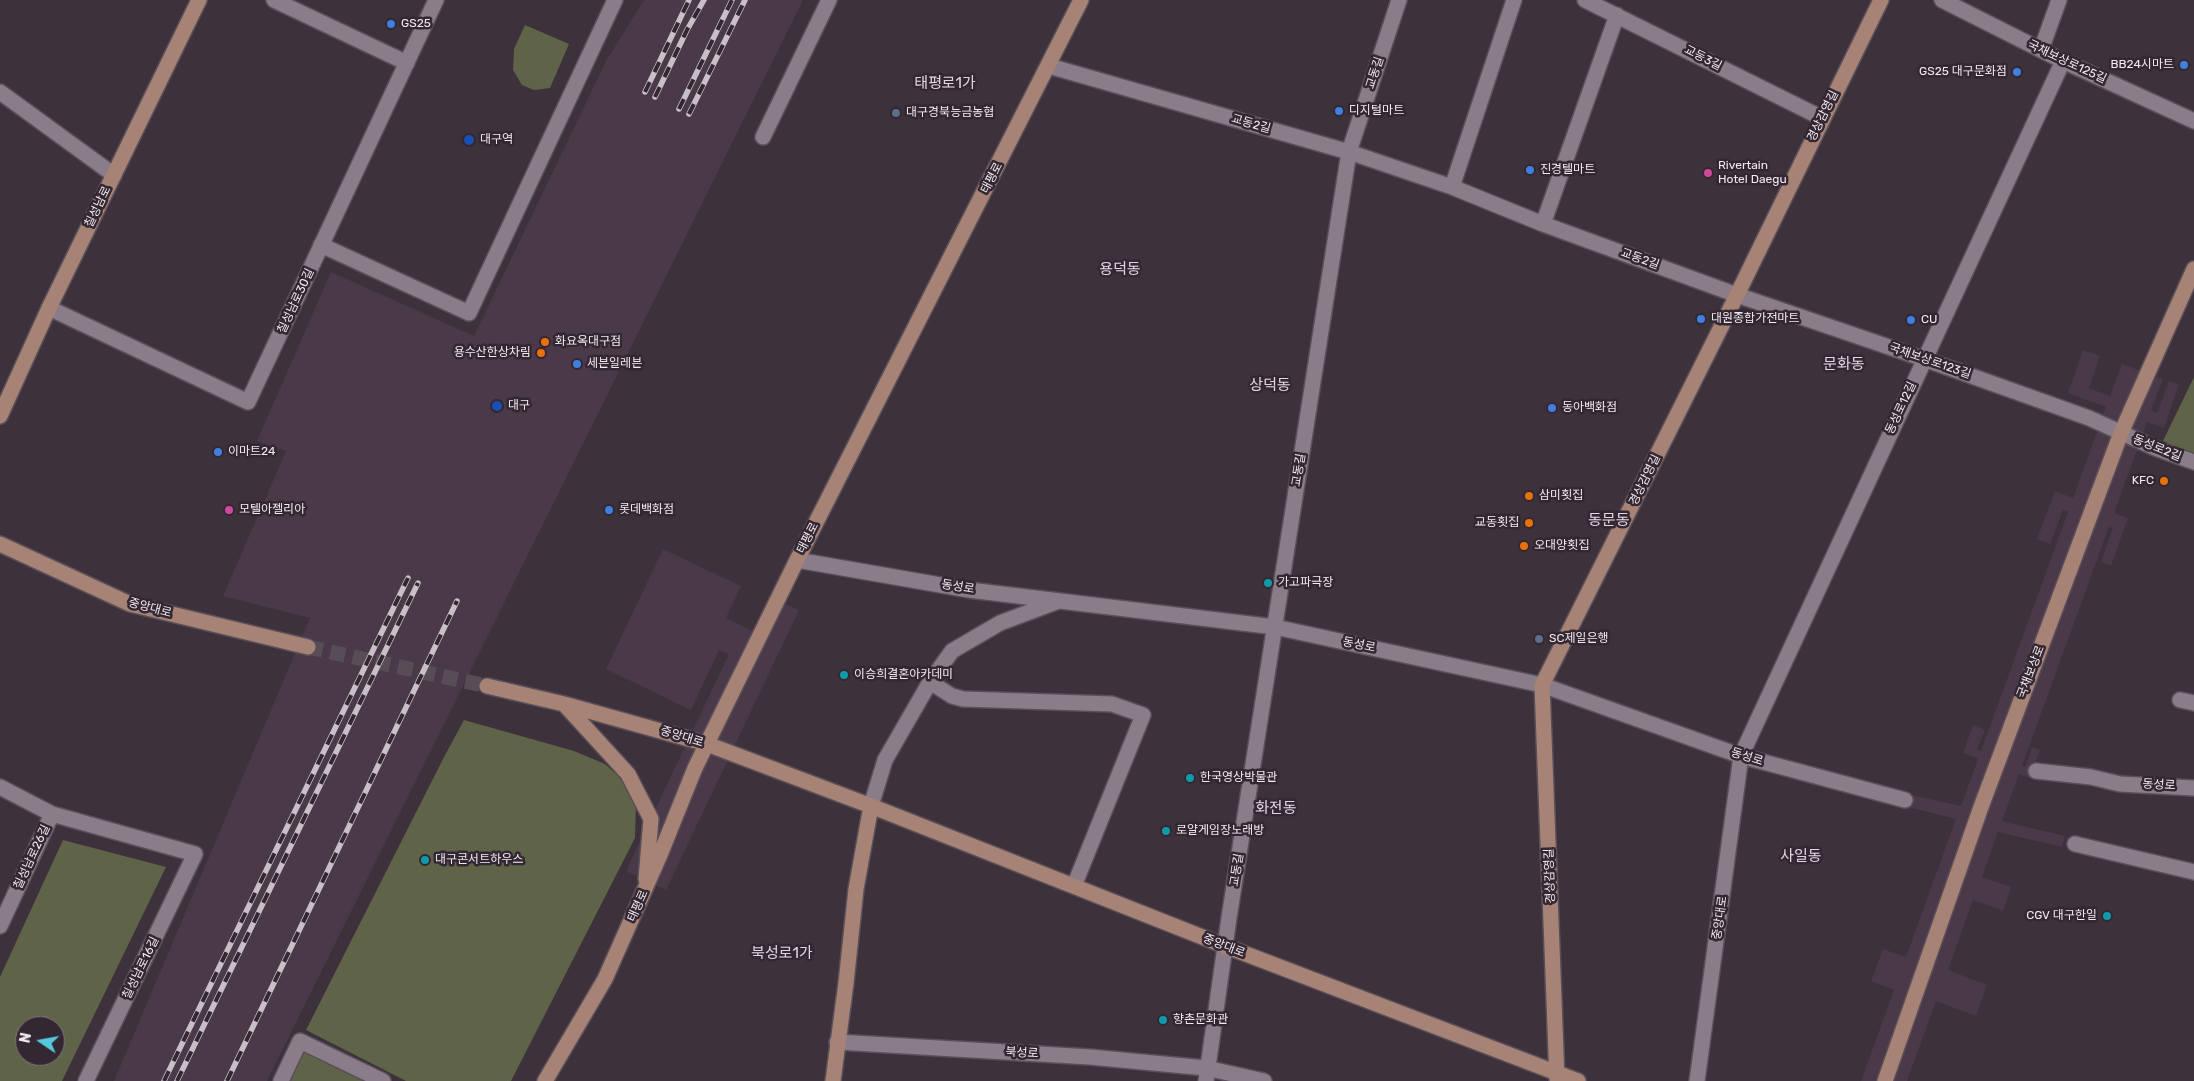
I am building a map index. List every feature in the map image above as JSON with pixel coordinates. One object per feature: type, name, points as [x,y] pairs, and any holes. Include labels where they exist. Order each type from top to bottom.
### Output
[{"type":"main road","name":"칠성남로","points":[[0,416],[49,308],[199,0]]},
{"type":"main road","name":"태평로","points":[[545,1081],[605,979],[645,891],[694,768],[708,744],[797,560],[1081,0]]},
{"type":"main road","name":"경상감영길","points":[[1557,1076],[1542,685],[1737,295],[1881,0]]},
{"type":"main road","name":"국채보상로","points":[[1885,1081],[1974,827],[2120,433],[2194,269]]},
{"type":"main road","name":"중앙대로","points":[[0,544],[130,604],[308,647]]},
{"type":"main road","name":"중앙대로","points":[[487,686],[564,704],[708,744],[872,806],[1557,1076],[1578,1081]]},
{"type":"main road","points":[[564,704],[628,774],[651,819],[645,891]]},
{"type":"main road","points":[[833,1081],[856,889],[872,806]]},
{"type":"street","points":[[274,0],[407,63]]},
{"type":"street","name":"칠성남로30길","points":[[49,308],[248,402],[436,0]]},
{"type":"street","points":[[322,245],[469,313],[615,0]]},
{"type":"street","points":[[763,137],[829,0]]},
{"type":"street","name":"교동길","points":[[1206,1075],[1349,152],[1399,0]]},
{"type":"street","points":[[1452,187],[1514,0]]},
{"type":"street","name":"교동3길","points":[[1584,0],[1618,15],[1822,118]]},
{"type":"street","name":"국채보상로125길","points":[[1942,0],[2063,61],[2194,121]]},
{"type":"street","points":[[2041,50],[2059,0]]},
{"type":"street","points":[[1543,224],[1618,15]]},
{"type":"street","name":"동성로12길","points":[[1741,756],[2063,61]]},
{"type":"street","name":"교동2길","points":[[1049,66],[1349,152],[1452,187],[1543,224],[1737,295]]},
{"type":"street","points":[[0,92],[114,175]]},
{"type":"street","name":"국채보상로123길","points":[[1737,295],[1924,358],[2089,418],[2120,433]]},
{"type":"street","name":"동성로2길","points":[[2120,433],[2194,462]]},
{"type":"street","name":"동성로","points":[[797,560],[969,590],[1275,627],[1542,685],[1741,756],[1905,800]]},
{"type":"street","points":[[872,806],[885,760],[930,682],[952,651],[1000,623],[1058,601]]},
{"type":"street","points":[[930,682],[952,696],[963,699],[1112,704],[1143,715],[1074,886]]},
{"type":"street","name":"중앙대로","points":[[1697,1081],[1741,756]]},
{"type":"street","name":"동성로","points":[[2036,771],[2091,777],[2120,784],[2194,788]]},
{"type":"street","name":"칠성남로26길","points":[[0,787],[52,814],[0,926]]},
{"type":"street","name":"칠성남로16길","points":[[52,814],[195,854],[86,1081]]},
{"type":"street","points":[[2075,844],[2194,872]]},
{"type":"street","points":[[281,1081],[300,1041],[383,1081]]},
{"type":"street","name":"북성로","points":[[837,1042],[1074,1056],[1206,1075]]},
{"type":"street","points":[[1206,1075],[1264,1081]]},
{"type":"shaded area","points":[[644,0],[803,0],[267,1081],[114,1081],[310,618],[223,596],[286,451],[257,441],[331,272],[474,336],[606,61]]},
{"type":"shaded area","points":[[2083,350],[2100,356],[2089,388],[2110,396],[2122,364],[2163,379],[2151,410],[2157,413],[2169,381],[2179,384],[2164,428],[2147,422],[2114,513],[2128,518],[2111,566],[2101,562],[2113,528],[2109,527],[2022,766],[2025,767],[2032,747],[2040,750],[2030,778],[2019,774],[2002,821],[2065,836],[2062,847],[1998,832],[1982,877],[2011,887],[2003,911],[1973,900],[1948,970],[1987,985],[1976,1016],[1936,1001],[1907,1081],[1861,1081],[1894,990],[1871,981],[1883,949],[1906,957],[1956,819],[1904,806],[1907,794],[1961,806],[1978,759],[1963,753],[1973,725],[1985,730],[1977,749],[1981,751],[2068,512],[2063,510],[2050,544],[2037,539],[2055,491],[2073,498],[2106,407],[2068,393]]},
{"type":"shaded area","points":[[663,549],[741,586],[726,618],[753,631],[769,596],[799,610],[666,890],[626,871],[729,654],[719,650],[691,710],[606,669]]},
{"type":"green space","points":[[525,25],[569,44],[550,88],[534,90],[522,85],[513,70],[514,49]]},
{"type":"green space","points":[[2194,377],[2194,454],[2163,441]]},
{"type":"green space","points":[[464,720],[574,751],[605,764],[625,782],[636,803],[635,838],[511,1081],[406,1081],[306,1030]]},
{"type":"green space","points":[[63,840],[166,867],[62,1081],[0,1081],[0,977]]},
{"type":"green space","points":[[300,1041],[383,1081],[281,1081]]},
{"type":"tunnel","points":[[308,647],[487,686]]},
{"type":"railway","points":[[645,92],[689,0]]},
{"type":"railway","points":[[655,97],[687,30],[704,0]]},
{"type":"railway","points":[[679,109],[732,0]]},
{"type":"railway","points":[[689,114],[745,0]]},
{"type":"railway","points":[[164,1081],[408,578]]},
{"type":"railway","points":[[177,1081],[418,583]]},
{"type":"railway","points":[[227,1081],[457,601]]},
{"type":"place","name":"GS25","points":[[391,24]]},
{"type":"place","name":"BB24시마트","points":[[2184,65]]},
{"type":"place","name":"GS25 대구문화점","points":[[2017,72]]},
{"type":"place","name":"디지털마트","points":[[1339,111]]},
{"type":"place","name":"대구경북능금농협","points":[[896,113]]},
{"type":"place","name":"대구역","points":[[469,140]]},
{"type":"place","name":"진경텔마트","points":[[1530,170]]},
{"type":"place","name":"Rivertain Hotel Daegu","points":[[1708,173]]},
{"type":"place","name":"대원종합가전마트","points":[[1701,319]]},
{"type":"place","name":"CU","points":[[1911,320]]},
{"type":"place","name":"화요옥대구점","points":[[545,342]]},
{"type":"place","name":"용수산한상차림","points":[[541,353]]},
{"type":"place","name":"세븐일레븐","points":[[577,364]]},
{"type":"place","name":"대구","points":[[497,406]]},
{"type":"place","name":"동아백화점","points":[[1552,408]]},
{"type":"place","name":"이마트24","points":[[218,452]]},
{"type":"place","name":"KFC","points":[[2164,481]]},
{"type":"place","name":"삼미횟집","points":[[1529,496]]},
{"type":"place","name":"모텔아젤리아","points":[[229,510]]},
{"type":"place","name":"롯데백화점","points":[[609,510]]},
{"type":"place","name":"교동횟집","points":[[1529,523]]},
{"type":"place","name":"오대양횟집","points":[[1524,546]]},
{"type":"place","name":"가고파극장","points":[[1268,583]]},
{"type":"place","name":"SC제일은행","points":[[1539,639]]},
{"type":"place","name":"이승희결혼아카데미","points":[[844,675]]},
{"type":"place","name":"한국영상박물관","points":[[1190,778]]},
{"type":"place","name":"로얄게임장노래방","points":[[1166,831]]},
{"type":"place","name":"대구콘서트하우스","points":[[425,860]]},
{"type":"place","name":"CGV 대구한일","points":[[2107,916]]},
{"type":"place","name":"향촌문화관","points":[[1163,1020]]},
{"type":"district","name":"태평로1가","points":[[945,84]]},
{"type":"district","name":"용덕동","points":[[1120,270]]},
{"type":"district","name":"문화동","points":[[1844,365]]},
{"type":"district","name":"상덕동","points":[[1270,386]]},
{"type":"district","name":"동문동","points":[[1609,521]]},
{"type":"district","name":"화전동","points":[[1276,809]]},
{"type":"district","name":"사일동","points":[[1801,857]]},
{"type":"district","name":"북성로1가","points":[[782,954]]}]
